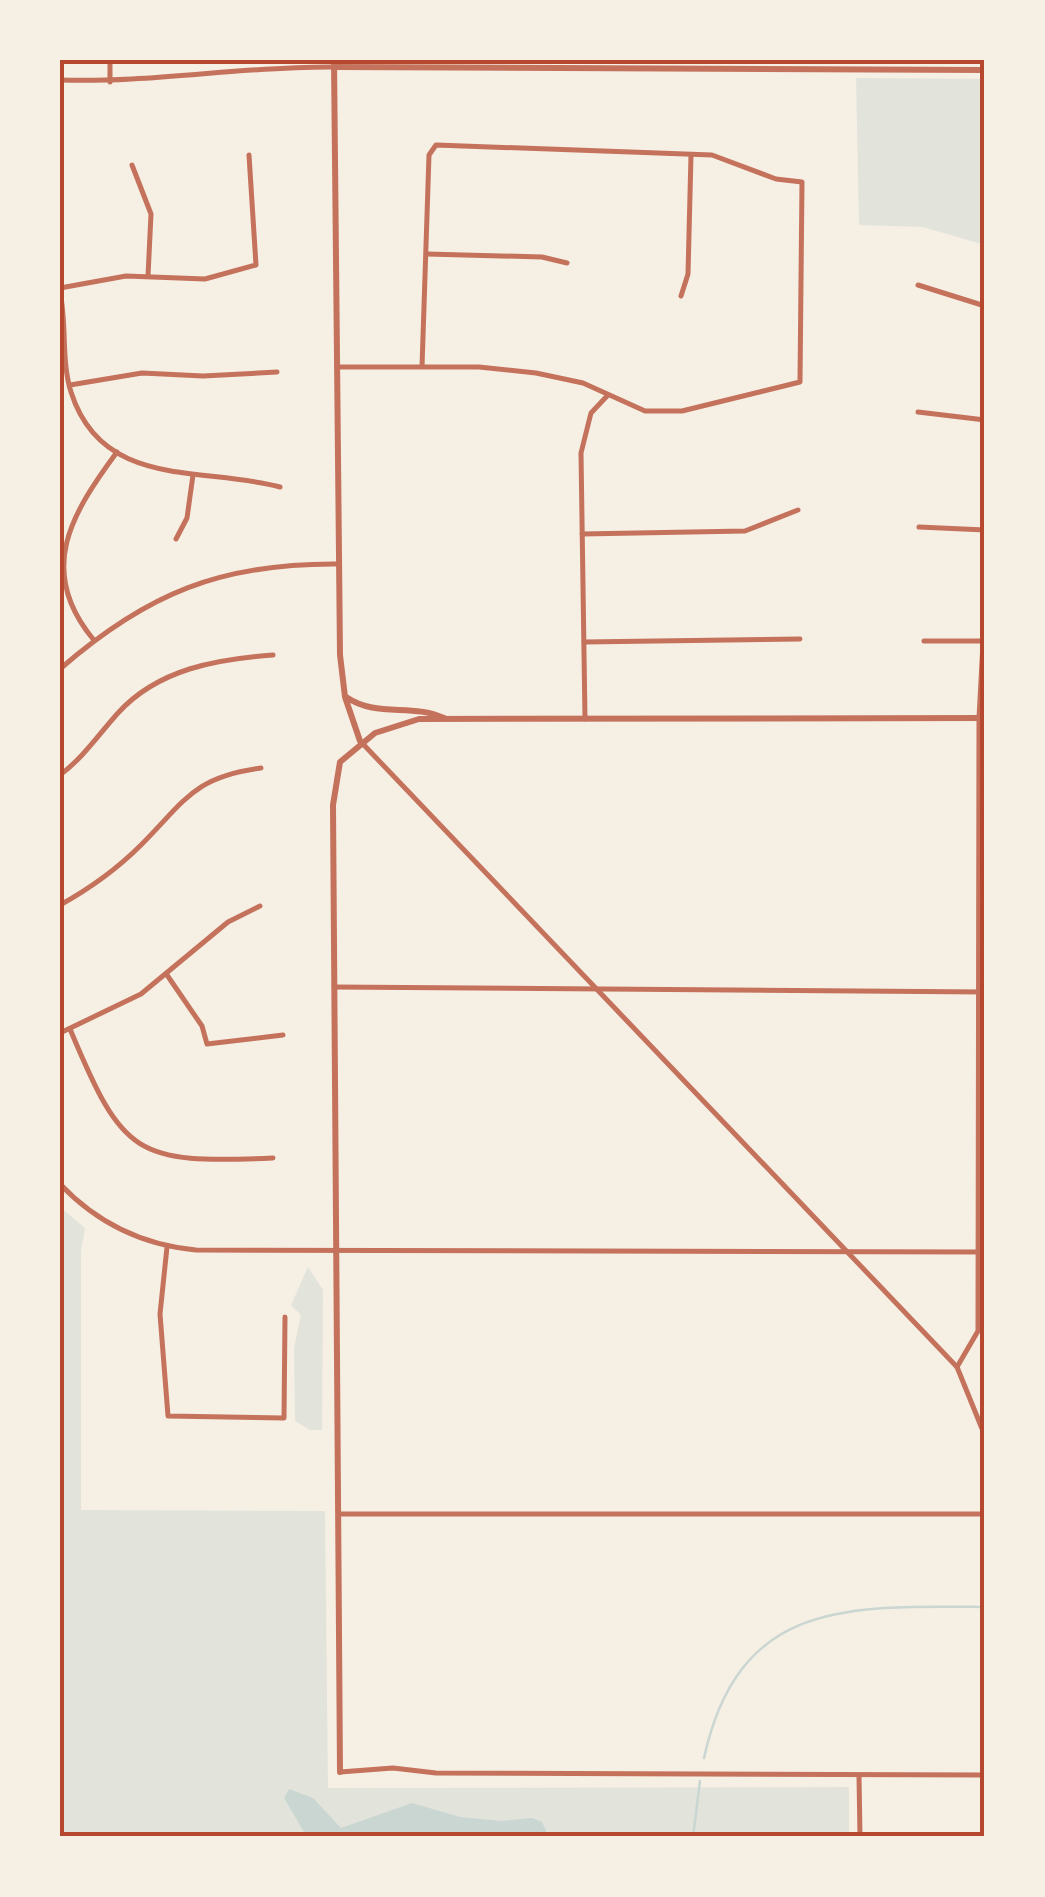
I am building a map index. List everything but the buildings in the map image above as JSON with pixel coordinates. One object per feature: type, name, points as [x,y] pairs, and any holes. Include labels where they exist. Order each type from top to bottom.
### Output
[{"type":"street","points":[[110,60],[110,82]]},
{"type":"street","points":[[60,80],[110,82],[228,68],[334,63],[580,60]]},
{"type":"street","points":[[334,63],[338,564],[345,696],[360,741],[594,991],[957,1367],[985,1436]]},
{"type":"street","points":[[570,63],[583,71],[642,72],[985,70]]},
{"type":"street","points":[[337,368],[422,367],[536,373],[583,384],[645,411],[682,411],[800,382],[802,182],[776,178],[712,155],[436,146],[430,155],[422,367]]},
{"type":"street","points":[[249,154],[256,265],[205,279],[106,278],[60,290],[70,385],[87,422],[117,452],[140,467],[234,476],[280,486]]},
{"type":"street","points":[[681,296],[688,274],[691,154]]},
{"type":"street","points":[[132,165],[151,214],[148,276]]},
{"type":"street","points":[[426,254],[542,257],[567,264]]},
{"type":"street","points":[[918,285],[985,306]]},
{"type":"street","points":[[70,385],[122,374],[202,376],[277,372]]},
{"type":"street","points":[[585,720],[581,453],[592,413],[608,395]]},
{"type":"street","points":[[918,412],[985,420]]},
{"type":"street","points":[[93,639],[71,602],[65,581],[65,546],[77,507],[117,452]]},
{"type":"street","points":[[176,539],[187,518],[193,475]]},
{"type":"street","points":[[582,534],[745,531],[798,510]]},
{"type":"street","points":[[919,528],[985,530]]},
{"type":"street","points":[[60,669],[93,639],[136,610],[219,575],[273,566],[338,564]]},
{"type":"street","points":[[957,1367],[978,1331],[982,1252],[985,606]]},
{"type":"street","points":[[584,642],[800,639]]},
{"type":"street","points":[[924,642],[984,642]]},
{"type":"street","points":[[60,762],[63,772],[126,706],[158,682],[212,662],[273,655]]},
{"type":"street","points":[[345,696],[372,710],[424,709],[446,718]]},
{"type":"street","points":[[982,718],[446,718],[400,722],[360,741],[340,762],[334,784],[334,987],[340,1772],[393,1768],[436,1773],[985,1775]]},
{"type":"street","points":[[60,904],[84,892],[138,848],[175,804],[196,789],[224,775],[260,768]]},
{"type":"street","points":[[60,1033],[167,975],[228,922],[260,906]]},
{"type":"street","points":[[167,975],[202,1026],[207,1044],[282,1035]]},
{"type":"street","points":[[334,987],[982,992]]},
{"type":"street","points":[[70,1029],[104,1108],[138,1143],[191,1160],[273,1158]]},
{"type":"street","points":[[60,1184],[98,1218],[167,1247],[982,1252]]},
{"type":"street","points":[[167,1247],[160,1314],[168,1416],[284,1418],[284,1318]]},
{"type":"street","points":[[340,1514],[985,1514]]},
{"type":"street","points":[[859,1776],[860,1837]]},
{"type":"shaded area","points":[[856,78],[985,79],[985,245],[923,227],[859,225]]},
{"type":"shaded area","points":[[60,1207],[85,1228],[81,1251],[81,1510],[325,1511],[328,1788],[849,1787],[849,1837],[60,1837]]},
{"type":"shaded area","points":[[308,1267],[323,1290],[322,1430],[310,1430],[295,1421],[294,1348],[301,1315],[291,1305]]},
{"type":"shaded area","points":[[289,1789],[313,1798],[341,1828],[412,1803],[460,1817],[501,1821],[532,1818],[542,1822],[549,1837],[307,1837],[284,1798]]},
{"type":"waterway","points":[[704,1758],[721,1706],[744,1667],[773,1640],[807,1622],[846,1612],[985,1607]]},
{"type":"waterway","points":[[693,1837],[700,1781]]}]
